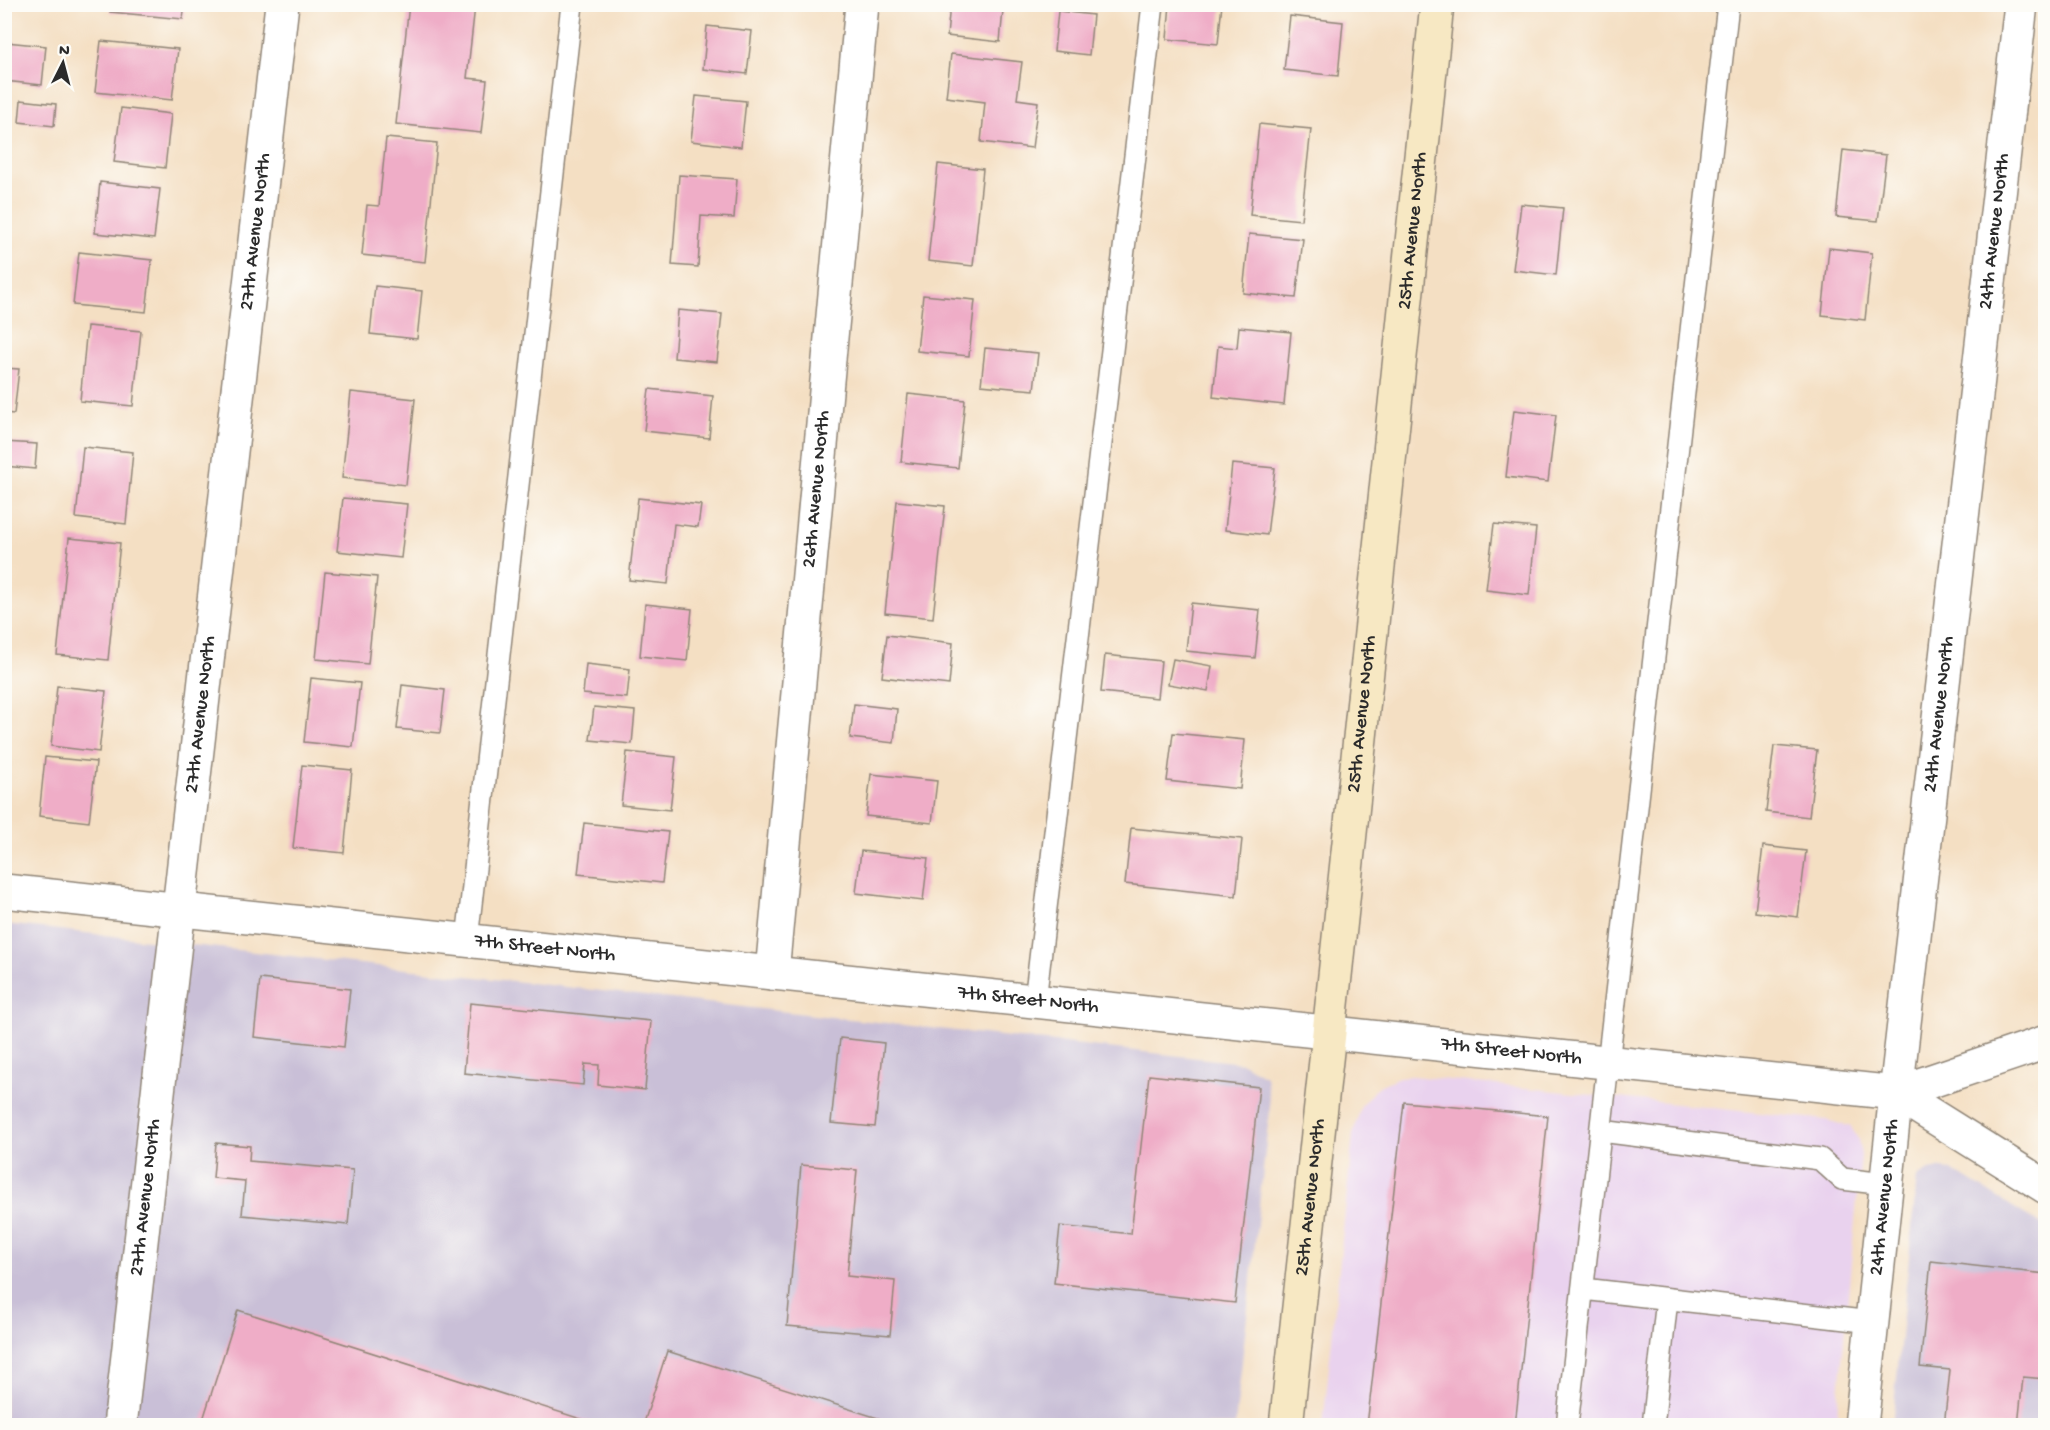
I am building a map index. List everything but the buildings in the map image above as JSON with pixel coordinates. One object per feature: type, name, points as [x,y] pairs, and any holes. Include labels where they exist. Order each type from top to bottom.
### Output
[{"type":"street","name":"27th Avenue North","points":[[120,1425],[282,4]]},
{"type":"street","name":"26th Avenue North","points":[[772,973],[862,4]]},
{"type":"street","name":"25th Avenue North","points":[[1286,1425],[1437,4]]},
{"type":"street","name":"24th Avenue North","points":[[1862,1425],[1896,1093],[2021,4]]},
{"type":"street","name":"7th Street North","points":[[4,891],[1896,1093],[2046,1042]]},
{"type":"street","points":[[1896,1093],[2046,1187]]},
{"type":"lane","points":[[466,940],[572,4]]},
{"type":"lane","points":[[1035,1001],[1153,4]]},
{"type":"lane","points":[[1568,1425],[1728,4]]},
{"type":"lane","points":[[1601,1131],[1820,1159],[1842,1179],[1886,1184]]},
{"type":"lane","points":[[1583,1289],[1872,1322]]},
{"type":"lane","points":[[1653,1425],[1666,1299]]},
{"type":"shaded area","points":[[5,924],[1242,1063],[1266,1076],[1270,1106],[1235,1425],[5,1426]]},
{"type":"shaded area","points":[[1412,1076],[1826,1120],[1851,1127],[1858,1139],[1861,1155],[1836,1425],[1323,1426],[1353,1134],[1361,1106],[1377,1087],[1399,1077]]},
{"type":"shaded area","points":[[1943,1168],[1963,1176],[2045,1227],[2045,1425],[1892,1426],[1917,1177],[1929,1170]]}]
